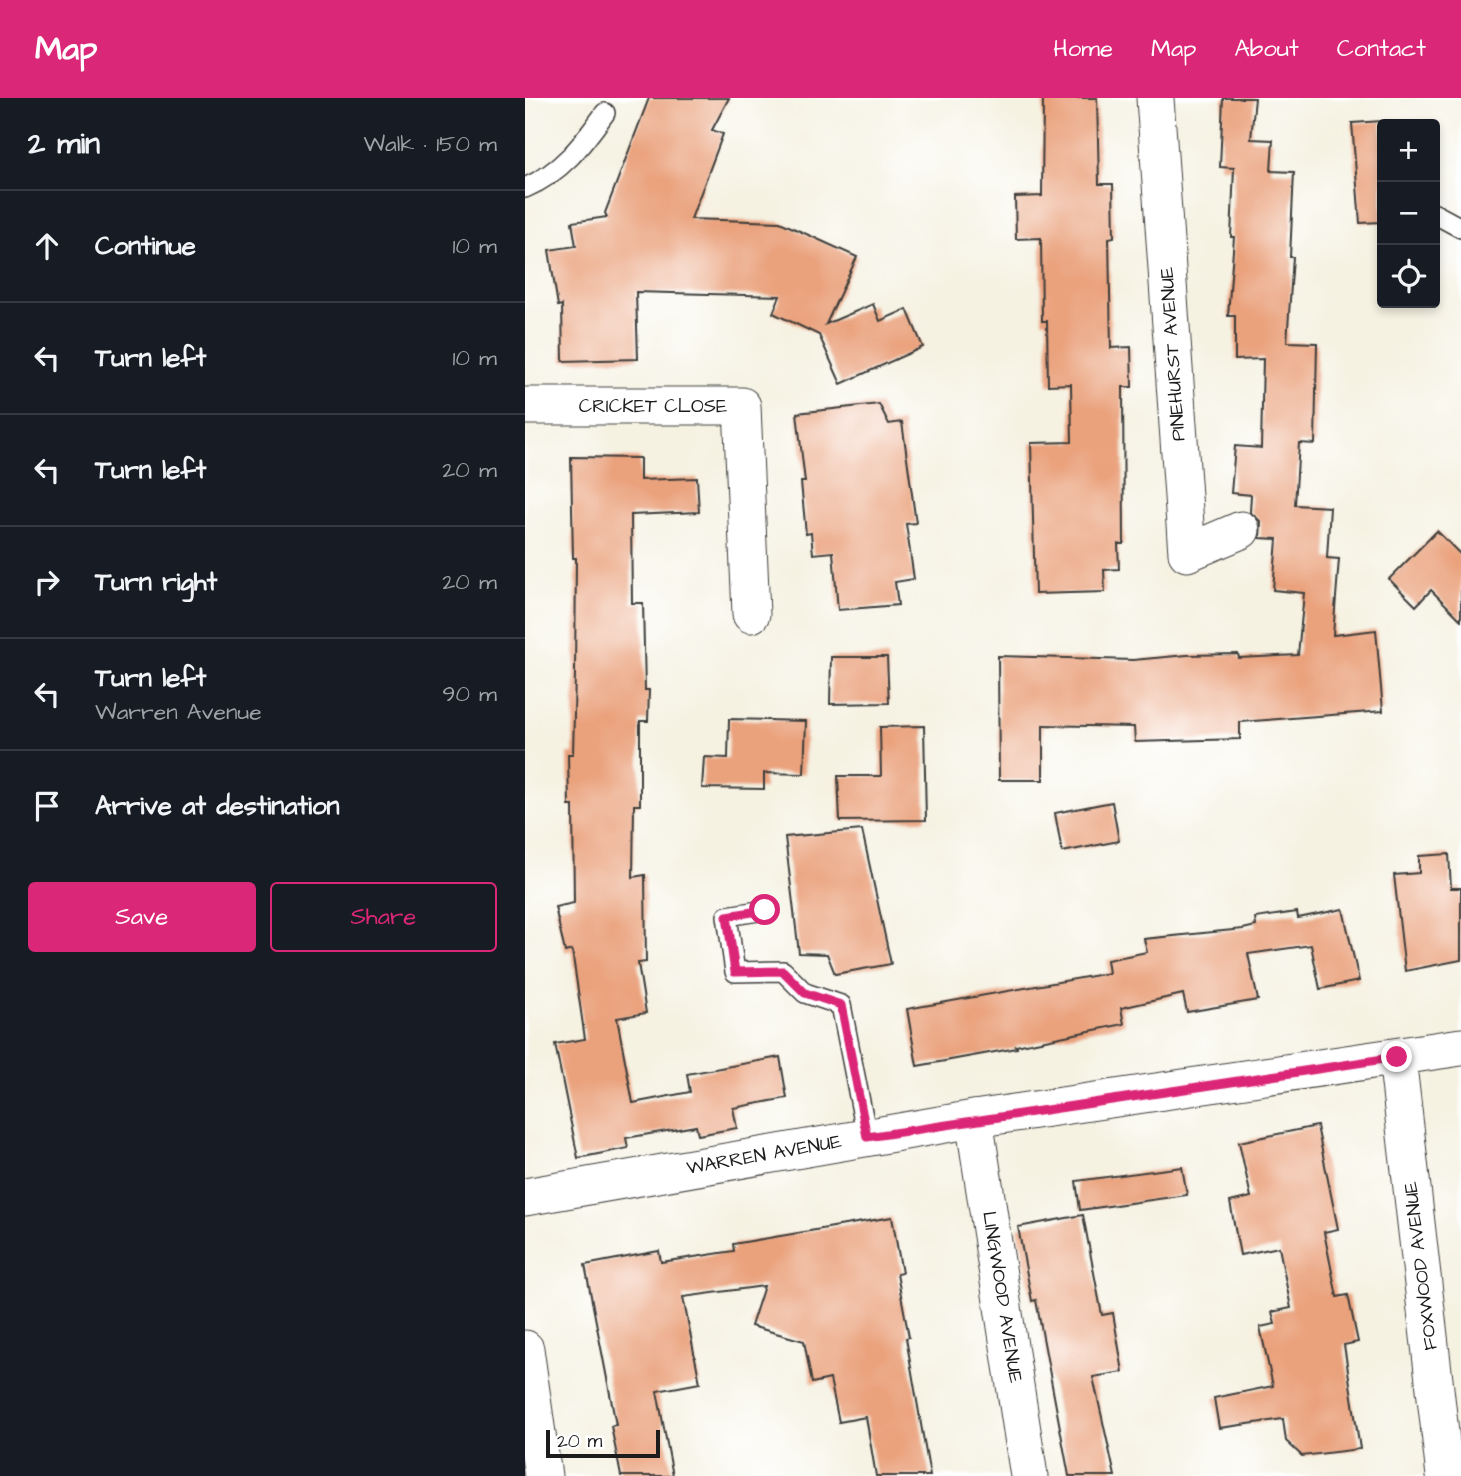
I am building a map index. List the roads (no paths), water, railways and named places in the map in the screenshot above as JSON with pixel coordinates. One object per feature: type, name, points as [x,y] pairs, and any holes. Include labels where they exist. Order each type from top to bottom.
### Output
[{"type":"street","name":"PINEHURST AVENUE","points":[[1155,98],[1187,553],[1241,530]]},
{"type":"street","name":"CRICKET CLOSE","points":[[525,406],[742,406],[751,614]]},
{"type":"street","name":"WARREN AVENUE","points":[[525,1197],[974,1119],[1461,1048]]},
{"type":"street","name":"FOXWOOD AVENUE","points":[[1397,1057],[1445,1476]]},
{"type":"street","name":"LINGWOOD AVENUE","points":[[974,1119],[1029,1476]]},
{"type":"street","points":[[525,1349],[543,1476]]},
{"type":"lane","points":[[525,188],[544,179],[577,152],[605,113]]},
{"type":"lane","points":[[1440,217],[1461,228]]},
{"type":"lane","points":[[765,910],[727,916],[735,972],[783,971],[805,993],[841,1005],[867,1137]]}]
